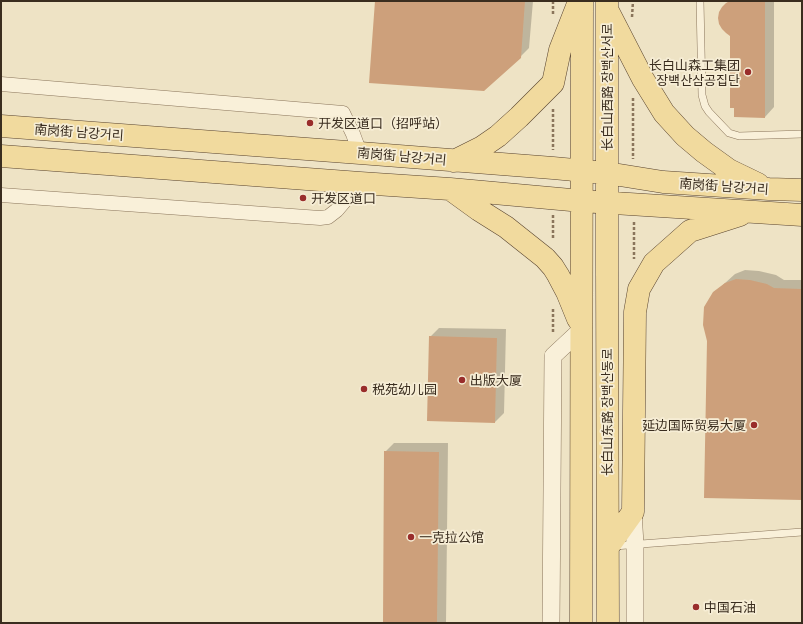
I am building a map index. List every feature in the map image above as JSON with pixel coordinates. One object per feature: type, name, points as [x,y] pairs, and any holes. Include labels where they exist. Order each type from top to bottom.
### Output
[{"type":"main road","points":[[454,161],[482,147],[498,136],[553,83],[560,50],[579,1]]},
{"type":"main road","name":"长白山西路 장백산서로","points":[[582,1],[582,200]]},
{"type":"main road","points":[[607,6],[643,79],[664,114],[685,136],[710,157],[729,170],[768,189]]},
{"type":"main road","name":"长白山西路 장백산서로","points":[[607,6],[607,202]]},
{"type":"main road","name":"南岗街 남강거리","points":[[1,126],[607,173],[663,182],[802,190]]},
{"type":"main road","name":"南岗街 남강거리","points":[[1,156],[634,204],[802,215]]},
{"type":"main road","points":[[450,189],[506,227],[545,258],[553,267],[567,292],[582,329]]},
{"type":"main road","name":"长白山东路 장백산동로","points":[[581,623],[582,200]]},
{"type":"main road","name":"长白山东路 장백산동로","points":[[607,202],[608,623]]},
{"type":"main road","points":[[608,546],[633,512],[635,312],[639,289],[654,263],[690,231],[751,212]]},
{"type":"street","points":[[1,84],[343,113],[360,153]]},
{"type":"street","points":[[1,195],[320,218],[328,217],[337,210],[360,183]]},
{"type":"street","points":[[551,623],[553,356],[582,329]]},
{"type":"street","points":[[633,512],[635,544],[635,623]]},
{"type":"lane","points":[[700,1],[702,96],[705,106],[709,112],[729,133],[738,136],[802,134]]},
{"type":"lane","points":[[608,546],[802,532]]},
{"type":"path","points":[[632,1],[632,23]]},
{"type":"path","points":[[633,90],[634,177]]},
{"type":"path","points":[[634,204],[634,265]]},
{"type":"building","points":[[375,1],[525,1],[521,58],[484,91],[369,83]]},
{"type":"building","name":"长白山森工集团 장백산삼공집단","points":[[730,1],[765,1],[765,118],[734,117],[734,108],[730,108],[730,36],[722,29],[718,18],[722,7]]},
{"type":"building","name":"延边国际贸易大厦","points":[[736,279],[750,280],[767,284],[774,288],[802,289],[802,500],[704,498],[707,341],[703,325],[704,307],[713,292],[725,283]]},
{"type":"building","name":"出版大厦","points":[[429,336],[497,338],[495,423],[427,421]]},
{"type":"building","name":"一克拉公馆","points":[[384,451],[439,452],[437,623],[383,623]]},
{"type":"place","name":"长白山森工集团 장백산삼공집단","points":[[748,72]]},
{"type":"place","name":"开发区道口（招呼站）","points":[[310,123]]},
{"type":"place","name":"开发区道口","points":[[303,198]]},
{"type":"place","name":"出版大厦","points":[[462,380]]},
{"type":"place","name":"税苑幼儿园","points":[[364,389]]},
{"type":"place","name":"延边国际贸易大厦","points":[[754,425]]},
{"type":"place","name":"一克拉公馆","points":[[411,537]]},
{"type":"place","name":"中国石油","points":[[696,607]]}]
